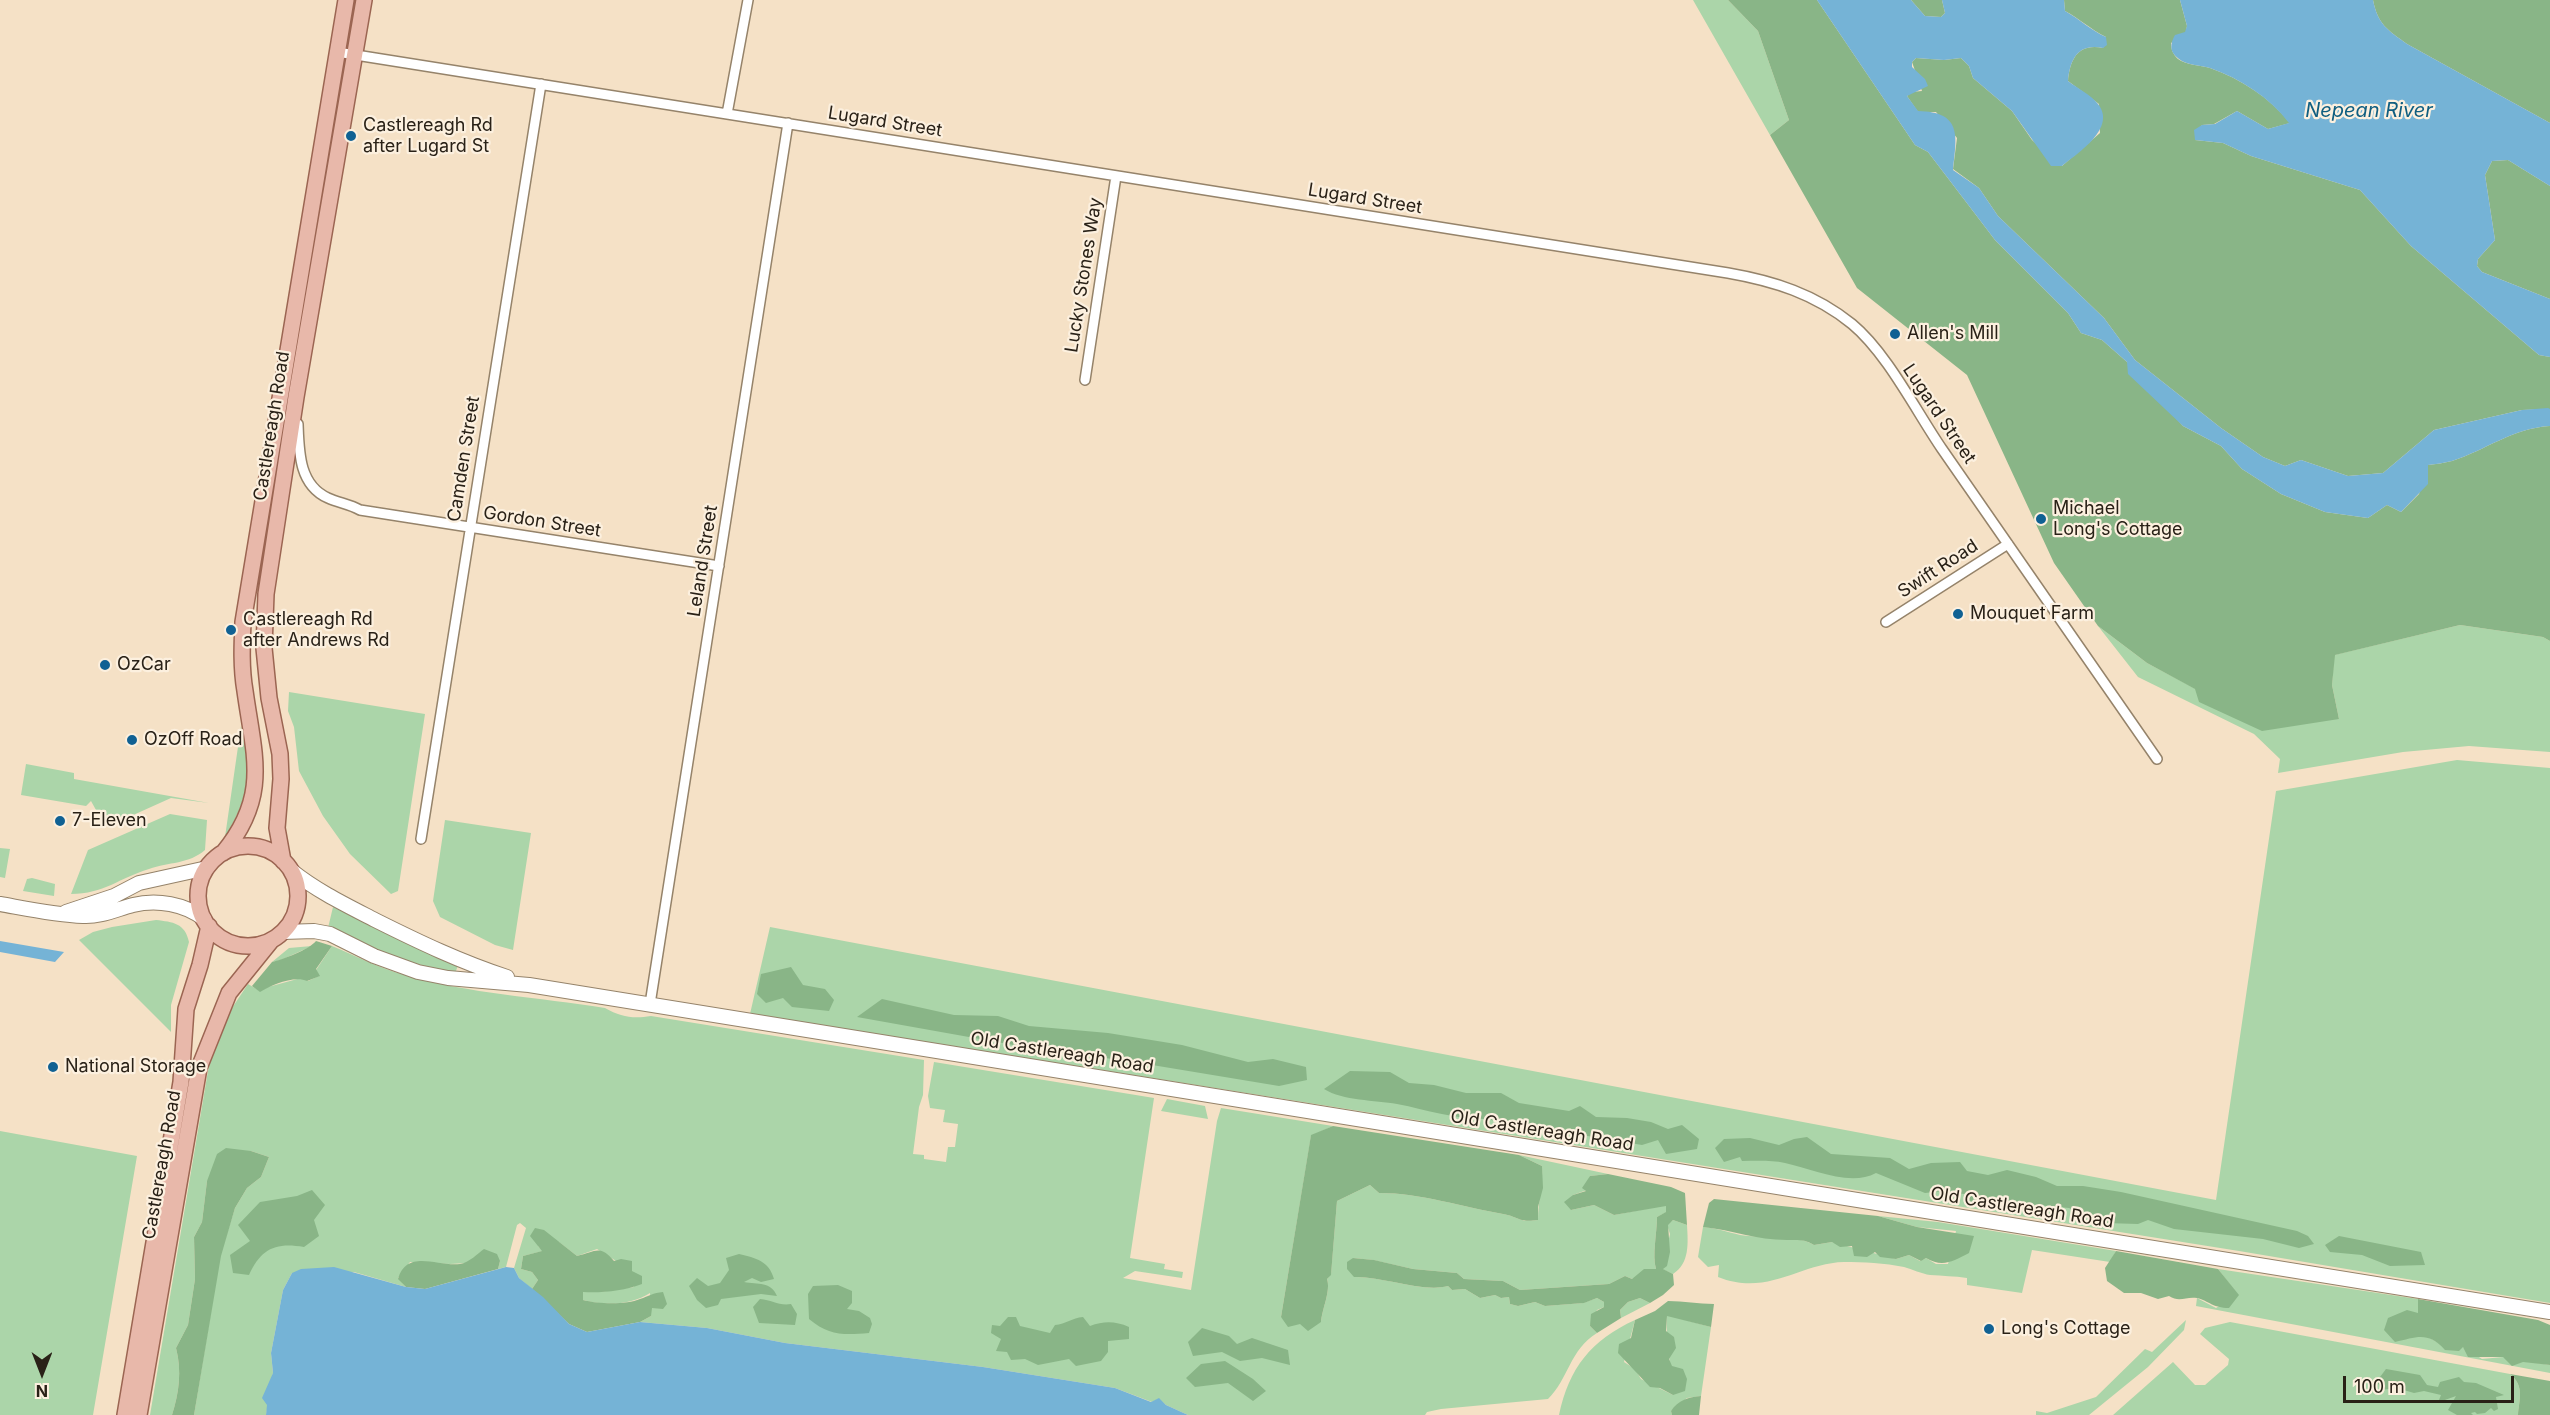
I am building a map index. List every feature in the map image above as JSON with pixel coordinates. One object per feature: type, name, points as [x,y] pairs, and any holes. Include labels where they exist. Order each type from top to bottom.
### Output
[{"type":"main road","name":"Castlereagh Road","points":[[223,853],[235,839],[248,812],[255,785],[256,760],[243,668],[243,622],[346,0]]},
{"type":"main road","name":"Castlereagh Road","points":[[287,866],[277,828],[281,788],[280,754],[268,689],[264,630],[270,559],[364,0]]},
{"type":"main road","points":[[254,847],[270,852],[287,866],[296,881],[298,903],[290,923],[277,936],[258,945],[244,946],[231,943],[219,936],[206,923],[200,909],[199,888],[207,868],[223,853],[238,848],[254,847]]},
{"type":"main road","name":"Castlereagh Road","points":[[125,1415],[181,1082],[186,1009],[199,968],[206,923]]},
{"type":"main road","name":"Castlereagh Road","points":[[139,1415],[199,1068],[229,993],[277,936]]},
{"type":"street","points":[[727,114],[748,0]]},
{"type":"street","name":"Lugard Street","points":[[337,52],[1728,273],[1766,280],[1798,291],[1829,307],[1876,349],[2157,759]]},
{"type":"street","name":"Camden Street","points":[[421,839],[541,84]]},
{"type":"street","name":"Leland Street","points":[[651,1004],[788,123]]},
{"type":"street","name":"Lucky Stones Way","points":[[1085,380],[1116,176]]},
{"type":"street","name":"Gordon Street","points":[[296,397],[299,448],[305,477],[316,492],[360,510],[719,566]]},
{"type":"street","name":"Swift Road","points":[[1886,622],[2008,544]]},
{"type":"street","name":"Old Castlereagh Road","points":[[287,866],[324,893],[404,934],[461,962],[529,985]]},
{"type":"street","points":[[64,913],[114,896],[139,883],[207,868]]},
{"type":"street","points":[[0,904],[84,916],[104,914],[134,904],[156,902],[195,912],[206,923]]},
{"type":"street","name":"Old Castlereagh Road","points":[[277,936],[314,931],[330,934],[374,956],[418,972],[448,978],[529,985],[651,1004],[2550,1312]]},
{"type":"green space","points":[[1693,0],[1728,0],[1758,31],[1789,120],[1770,135]]},
{"type":"green space","points":[[1728,0],[1817,0],[1915,145],[1928,152],[1995,240],[2068,313],[2081,333],[2102,340],[2127,362],[2183,426],[2221,446],[2242,469],[2281,494],[2325,512],[2368,518],[2387,505],[2401,512],[2419,494],[2428,465],[2452,461],[2512,435],[2550,426],[2550,641],[2543,637],[2460,625],[2335,655],[2332,685],[2339,719],[2262,731],[2199,702],[2195,689],[2147,663],[2098,626],[2054,563],[1967,375],[1857,288],[1770,135],[1789,120],[1758,31]]},
{"type":"green space","points":[[1911,0],[1942,0],[1945,13],[1941,17],[1925,16]]},
{"type":"green space","points":[[2064,0],[2180,0],[2187,26],[2186,32],[2171,43],[2176,57],[2185,63],[2210,68],[2243,83],[2264,97],[2290,123],[2268,129],[2237,111],[2214,124],[2202,125],[2195,140],[2223,143],[2251,156],[2360,190],[2411,246],[2539,355],[2550,357],[2550,409],[2522,410],[2434,430],[2383,473],[2348,476],[2301,460],[2285,466],[2263,457],[2221,428],[2135,360],[2104,318],[1998,216],[1979,188],[1953,169],[1957,138],[1936,112],[1918,112],[1907,96],[1911,92],[1922,91],[1912,62],[1916,58],[1944,60],[1961,58],[1969,66],[1973,78],[2012,111],[2032,140],[2062,166],[2100,133],[2099,104],[2068,81],[2073,60],[2077,54],[2087,48],[2103,48],[2106,37],[2065,11]]},
{"type":"green space","points":[[2373,0],[2550,0],[2550,123],[2407,44],[2389,31],[2381,21]]},
{"type":"green space","points":[[2508,160],[2550,186],[2550,299],[2482,272],[2477,266],[2478,259],[2495,240],[2485,175],[2492,161]]},
{"type":"green space","points":[[2460,625],[2543,637],[2550,641],[2550,752],[2469,746],[2403,752],[2278,773],[2280,759],[2254,734],[2138,677],[2098,626],[2147,663],[2196,689],[2339,719],[2332,685],[2334,655]]},
{"type":"green space","points":[[289,692],[425,714],[398,891],[391,894],[350,854],[323,816],[299,771],[294,727],[288,711]]},
{"type":"green space","points":[[241,726],[248,770],[244,796],[225,837]]},
{"type":"green space","points":[[2457,760],[2550,768],[2550,1303],[2239,1251],[750,1014],[770,927],[2216,1200],[2276,791]]},
{"type":"green space","points":[[26,764],[74,773],[74,779],[209,803],[171,798],[111,825],[108,816],[96,810],[91,801],[86,806],[21,795]]},
{"type":"green space","points":[[170,814],[207,820],[205,850],[192,858],[149,869],[93,891],[71,894],[88,850]]},
{"type":"green space","points":[[445,820],[531,833],[513,950],[495,945],[440,917],[433,901]]},
{"type":"green space","points":[[0,848],[10,849],[5,878],[0,877]]},
{"type":"green space","points":[[32,878],[55,884],[54,896],[23,891],[27,879]]},
{"type":"green space","points":[[333,907],[458,965],[455,974],[388,956],[328,928]]},
{"type":"green space","points":[[156,920],[181,927],[189,942],[171,1005],[171,1032],[79,940],[93,932],[112,927]]},
{"type":"green space","points":[[316,941],[332,946],[316,969],[320,976],[307,981],[296,979],[283,982],[260,992],[252,986],[272,962],[302,951]]},
{"type":"green space","points":[[312,946],[281,960],[272,962],[289,948]]},
{"type":"green space","points":[[332,946],[395,972],[454,987],[605,1008],[627,1016],[651,1016],[924,1060],[923,1095],[919,1107],[913,1154],[924,1155],[924,1159],[946,1162],[948,1147],[955,1147],[958,1124],[943,1122],[945,1110],[930,1108],[928,1096],[934,1062],[1154,1098],[1130,1258],[1165,1264],[1164,1269],[1183,1272],[1182,1278],[1135,1271],[1123,1278],[1191,1290],[1217,1121],[1221,1108],[1333,1126],[1311,1136],[1281,1317],[1300,1324],[1321,1322],[1328,1289],[1327,1279],[1331,1274],[1337,1201],[1370,1185],[1379,1193],[1426,1198],[1523,1220],[1538,1220],[1542,1166],[1519,1155],[1608,1174],[1590,1176],[1587,1190],[1573,1195],[1571,1210],[1594,1205],[1614,1215],[1666,1205],[1667,1212],[1657,1217],[1656,1269],[1632,1279],[1625,1276],[1609,1284],[1520,1290],[1503,1281],[1464,1279],[1457,1273],[1413,1269],[1353,1258],[1354,1277],[1414,1286],[1437,1288],[1448,1286],[1452,1290],[1465,1289],[1480,1298],[1495,1295],[1501,1298],[1509,1297],[1510,1304],[1518,1306],[1535,1302],[1545,1306],[1583,1303],[1597,1298],[1604,1302],[1604,1307],[1597,1310],[1590,1326],[1597,1333],[1581,1347],[1548,1399],[1441,1409],[1427,1412],[1425,1415],[1188,1415],[1166,1405],[1159,1399],[1152,1402],[1115,1388],[983,1367],[785,1343],[707,1328],[640,1322],[651,1316],[650,1293],[635,1300],[618,1303],[583,1300],[583,1292],[634,1287],[632,1271],[597,1249],[577,1256],[559,1242],[538,1246],[543,1251],[523,1256],[521,1269],[532,1272],[538,1280],[532,1289],[519,1278],[514,1268],[526,1228],[520,1223],[517,1225],[506,1267],[498,1269],[500,1261],[450,1264],[410,1262],[398,1278],[406,1287],[354,1272],[292,1273],[283,1290],[271,1353],[273,1373],[266,1415],[194,1415],[220,1256],[235,1208],[247,1188],[261,1177],[269,1157],[251,1151],[207,1181],[202,1222],[194,1237],[195,1279],[188,1325],[176,1348],[179,1374],[174,1407],[172,1415],[150,1415],[209,1065],[219,1034],[248,984],[260,991],[301,978],[308,981],[319,976],[316,970]]},
{"type":"green space","points":[[791,967],[803,985],[825,989],[834,1000],[829,1011],[792,1007],[783,998],[766,1003],[757,994],[761,974]]},
{"type":"green space","points":[[882,999],[954,1015],[998,1016],[1029,1026],[1108,1033],[1182,1045],[1248,1062],[1273,1059],[1306,1067],[1307,1080],[1279,1086],[1128,1061],[1036,1049],[857,1017]]},
{"type":"green space","points":[[1350,1071],[1390,1072],[1409,1083],[1434,1085],[1466,1093],[1501,1093],[1519,1103],[1569,1111],[1580,1106],[1596,1117],[1627,1118],[1651,1122],[1668,1129],[1682,1125],[1699,1139],[1697,1149],[1666,1154],[1658,1140],[1642,1145],[1485,1119],[1451,1116],[1397,1104],[1340,1096],[1324,1089]]},
{"type":"green space","points":[[1167,1099],[1205,1106],[1208,1119],[1161,1111]]},
{"type":"green space","points":[[1333,1126],[1519,1155],[1542,1166],[1543,1188],[1538,1207],[1538,1220],[1523,1220],[1426,1198],[1379,1193],[1370,1185],[1337,1201],[1331,1275],[1327,1279],[1328,1289],[1321,1322],[1308,1331],[1300,1324],[1288,1327],[1281,1317],[1311,1135]]},
{"type":"green space","points":[[0,1131],[137,1156],[93,1415],[0,1415]]},
{"type":"green space","points":[[1807,1137],[1831,1154],[1890,1158],[1909,1169],[1931,1163],[1960,1162],[1967,1171],[1988,1175],[2007,1170],[2036,1177],[2057,1186],[2083,1186],[2121,1192],[2297,1231],[2308,1236],[2314,1244],[2299,1248],[2263,1239],[2174,1229],[2148,1220],[2138,1224],[2105,1223],[2069,1208],[2004,1202],[1984,1205],[1967,1202],[1971,1195],[1943,1191],[1925,1193],[1876,1173],[1866,1177],[1843,1178],[1780,1162],[1742,1161],[1740,1157],[1724,1162],[1715,1148],[1724,1139],[1750,1138],[1779,1145]]},
{"type":"green space","points":[[226,1148],[251,1151],[269,1157],[261,1177],[247,1188],[235,1208],[221,1256],[194,1415],[172,1415],[179,1382],[176,1348],[188,1325],[195,1279],[194,1237],[202,1222],[207,1181],[217,1154]]},
{"type":"green space","points":[[1608,1174],[1671,1187],[1685,1193],[1687,1225],[1673,1220],[1668,1225],[1670,1252],[1667,1266],[1663,1269],[1673,1274],[1674,1285],[1650,1303],[1640,1298],[1628,1302],[1620,1310],[1621,1318],[1597,1333],[1590,1326],[1591,1314],[1604,1307],[1604,1302],[1597,1298],[1584,1303],[1545,1306],[1535,1302],[1518,1306],[1510,1304],[1509,1297],[1501,1298],[1495,1295],[1480,1298],[1465,1289],[1452,1290],[1448,1286],[1438,1288],[1414,1286],[1354,1277],[1347,1269],[1347,1262],[1353,1258],[1374,1260],[1413,1269],[1457,1273],[1464,1279],[1503,1281],[1520,1290],[1609,1284],[1625,1276],[1632,1279],[1644,1269],[1656,1269],[1657,1217],[1666,1212],[1666,1206],[1614,1215],[1594,1205],[1571,1210],[1564,1202],[1573,1195],[1586,1191],[1582,1188],[1590,1176]]},
{"type":"green space","points":[[312,1190],[325,1205],[314,1220],[319,1236],[304,1247],[285,1246],[270,1249],[259,1259],[249,1275],[233,1273],[230,1255],[250,1241],[238,1225],[260,1202],[297,1196]]},
{"type":"green space","points":[[1714,1199],[1878,1216],[1917,1227],[1974,1236],[1969,1253],[1943,1263],[1926,1258],[1921,1261],[1909,1255],[1896,1259],[1880,1257],[1875,1252],[1867,1257],[1854,1256],[1852,1246],[1840,1247],[1832,1242],[1814,1245],[1801,1240],[1776,1240],[1703,1227],[1709,1203]]},
{"type":"green space","points":[[1878,1216],[1938,1222],[2116,1251],[2110,1262],[2032,1250],[2022,1293],[1967,1285],[1967,1278],[1930,1275],[1904,1267],[1859,1262],[1828,1264],[1768,1281],[1736,1282],[1718,1277],[1719,1265],[1708,1267],[1698,1257],[1703,1227],[1740,1235],[1799,1240],[1814,1245],[1832,1242],[1896,1259],[1909,1255],[1920,1261],[1926,1258],[1936,1264],[1948,1264],[1956,1231],[1917,1227]]},
{"type":"green space","points":[[1673,1220],[1687,1225],[1688,1239],[1685,1258],[1673,1274],[1662,1269],[1670,1234],[1667,1225]]},
{"type":"green space","points":[[535,1228],[544,1230],[577,1256],[601,1251],[614,1261],[621,1259],[632,1261],[632,1271],[642,1276],[642,1284],[628,1288],[583,1292],[583,1300],[620,1303],[663,1292],[667,1304],[663,1309],[652,1308],[651,1316],[640,1322],[587,1332],[569,1324],[532,1289],[538,1280],[532,1272],[521,1269],[523,1256],[542,1251],[530,1236]]},
{"type":"green space","points":[[2339,1236],[2421,1252],[2425,1265],[2390,1266],[2362,1255],[2330,1252],[2325,1245]]},
{"type":"green space","points":[[484,1249],[497,1254],[500,1261],[498,1269],[425,1289],[406,1287],[398,1279],[408,1264],[416,1261],[460,1264],[470,1260]]},
{"type":"green space","points":[[2116,1251],[2218,1269],[2239,1295],[2229,1308],[2219,1307],[2197,1298],[2176,1299],[2169,1296],[2158,1299],[2141,1293],[2124,1293],[2107,1281],[2105,1268]]},
{"type":"green space","points":[[739,1254],[765,1264],[774,1279],[761,1282],[752,1278],[744,1282],[764,1284],[771,1288],[777,1296],[761,1294],[721,1299],[718,1305],[706,1308],[697,1300],[689,1286],[697,1278],[708,1286],[720,1283],[729,1270],[726,1258]]},
{"type":"green space","points":[[2218,1269],[2418,1299],[2418,1313],[2426,1336],[2439,1343],[2463,1347],[2482,1359],[2503,1357],[2550,1365],[2550,1373],[2196,1306],[2197,1298],[2216,1308],[2238,1295]]},
{"type":"green space","points":[[838,1285],[852,1291],[852,1303],[847,1309],[859,1311],[870,1318],[872,1324],[869,1333],[837,1333],[823,1329],[809,1319],[808,1294],[813,1286]]},
{"type":"green space","points":[[1640,1298],[1650,1303],[1621,1318],[1620,1310],[1628,1302]]},
{"type":"green space","points":[[760,1299],[791,1304],[797,1314],[795,1325],[759,1323],[753,1307]]},
{"type":"green space","points":[[2418,1299],[2538,1320],[2550,1325],[2550,1365],[2523,1362],[2512,1366],[2503,1357],[2468,1357],[2463,1347],[2459,1351],[2445,1350],[2433,1340],[2422,1337],[2395,1342],[2384,1330],[2388,1318],[2407,1310],[2418,1313]]},
{"type":"green space","points":[[1668,1301],[1714,1304],[1711,1327],[1667,1316],[1666,1331],[1674,1337],[1676,1348],[1669,1359],[1672,1366],[1683,1369],[1687,1379],[1685,1391],[1673,1395],[1660,1388],[1650,1387],[1618,1353],[1619,1344],[1631,1338],[1635,1320],[1655,1311]]},
{"type":"green space","points":[[1667,1315],[1711,1327],[1701,1396],[1687,1398],[1671,1411],[1672,1415],[1559,1415],[1569,1383],[1584,1357],[1606,1337],[1635,1320],[1624,1362],[1635,1369],[1641,1379],[1673,1395]]},
{"type":"green space","points":[[1008,1317],[1016,1317],[1020,1326],[1050,1333],[1055,1325],[1083,1317],[1090,1326],[1110,1322],[1129,1327],[1129,1339],[1108,1341],[1108,1352],[1101,1361],[1076,1366],[1069,1359],[1038,1365],[1025,1359],[1011,1360],[1007,1352],[996,1351],[1001,1339],[991,1333],[992,1325],[1000,1326]]},
{"type":"green space","points":[[2186,1320],[2184,1330],[2148,1367],[2089,1415],[2036,1415],[2036,1411],[2047,1413],[2096,1397],[2145,1349],[2152,1352]]},
{"type":"green space","points":[[2230,1322],[2510,1374],[2518,1383],[2519,1388],[2518,1415],[2113,1415],[2173,1362],[2195,1385],[2205,1385],[2228,1365],[2229,1359],[2200,1334],[2205,1328]]},
{"type":"green space","points":[[1202,1328],[1229,1336],[1237,1344],[1252,1338],[1288,1350],[1290,1365],[1262,1358],[1240,1361],[1222,1352],[1193,1356],[1188,1342]]},
{"type":"green space","points":[[1225,1361],[1253,1379],[1266,1391],[1253,1401],[1228,1383],[1195,1387],[1186,1378],[1201,1364]]},
{"type":"green space","points":[[2386,1369],[2420,1375],[2427,1385],[2438,1387],[2440,1382],[2459,1377],[2464,1382],[2476,1383],[2504,1395],[2496,1397],[2498,1409],[2494,1411],[2491,1408],[2485,1413],[2457,1415],[2448,1410],[2456,1396],[2442,1401],[2439,1400],[2441,1395],[2424,1391],[2414,1393],[2397,1388],[2381,1390],[2377,1381]]},
{"type":"green space","points":[[2510,1374],[2550,1381],[2550,1415],[2518,1415],[2519,1388],[2518,1383]]},
{"type":"green space","points":[[1701,1396],[1699,1415],[1672,1415],[1671,1411],[1680,1402]]},
{"type":"water","points":[[1817,0],[1911,0],[1925,16],[1941,17],[1945,13],[1942,0],[2064,0],[2065,11],[2106,37],[2107,45],[2103,48],[2087,48],[2077,54],[2071,66],[2068,81],[2098,104],[2103,113],[2103,122],[2093,139],[2062,166],[2051,166],[2012,111],[1973,78],[1969,66],[1961,58],[1944,60],[1916,58],[1912,62],[1912,67],[1925,79],[1928,86],[1907,96],[1918,111],[1932,112],[1949,121],[1954,128],[1955,136],[1953,170],[1979,188],[1998,216],[2104,318],[2135,360],[2221,428],[2263,457],[2285,466],[2301,460],[2348,476],[2383,473],[2434,430],[2522,410],[2548,408],[2550,409],[2550,426],[2512,435],[2452,461],[2428,465],[2428,484],[2401,512],[2387,505],[2368,518],[2325,512],[2281,494],[2242,469],[2221,446],[2183,426],[2128,374],[2127,362],[2102,340],[2081,333],[2068,313],[1995,240],[1928,152],[1915,145]]},
{"type":"water","name":"Nepean River","points":[[2180,0],[2373,0],[2381,21],[2389,31],[2407,44],[2550,123],[2550,186],[2508,160],[2492,161],[2485,175],[2495,240],[2478,259],[2477,266],[2482,272],[2550,299],[2550,357],[2539,355],[2411,246],[2360,190],[2251,156],[2223,143],[2195,140],[2194,130],[2202,125],[2215,124],[2237,111],[2268,129],[2289,123],[2273,105],[2243,83],[2210,68],[2185,63],[2176,56],[2171,48],[2172,42],[2175,35],[2185,32],[2187,26]]},
{"type":"water","points":[[0,941],[64,952],[55,962],[0,952]]},
{"type":"water","points":[[334,1267],[406,1287],[425,1289],[506,1267],[514,1268],[519,1278],[543,1297],[569,1324],[587,1332],[640,1322],[707,1328],[785,1343],[983,1367],[1115,1388],[1151,1402],[1159,1398],[1166,1405],[1188,1415],[266,1415],[267,1405],[262,1398],[273,1373],[271,1353],[283,1290],[292,1273],[301,1269]]},
{"type":"place","name":"Castlereagh Rd after Lugard St","points":[[351,136]]},
{"type":"place","name":"Allen's Mill","points":[[1895,334]]},
{"type":"place","name":"Michael Long's Cottage","points":[[2041,519]]},
{"type":"place","name":"Mouquet Farm","points":[[1958,614]]},
{"type":"place","name":"Castlereagh Rd after Andrews Rd","points":[[231,630]]},
{"type":"place","name":"OzCar","points":[[105,665]]},
{"type":"place","name":"OzOff Road","points":[[132,740]]},
{"type":"place","name":"7-Eleven","points":[[60,821]]},
{"type":"place","name":"National Storage","points":[[53,1067]]},
{"type":"place","name":"Long's Cottage","points":[[1989,1329]]}]
